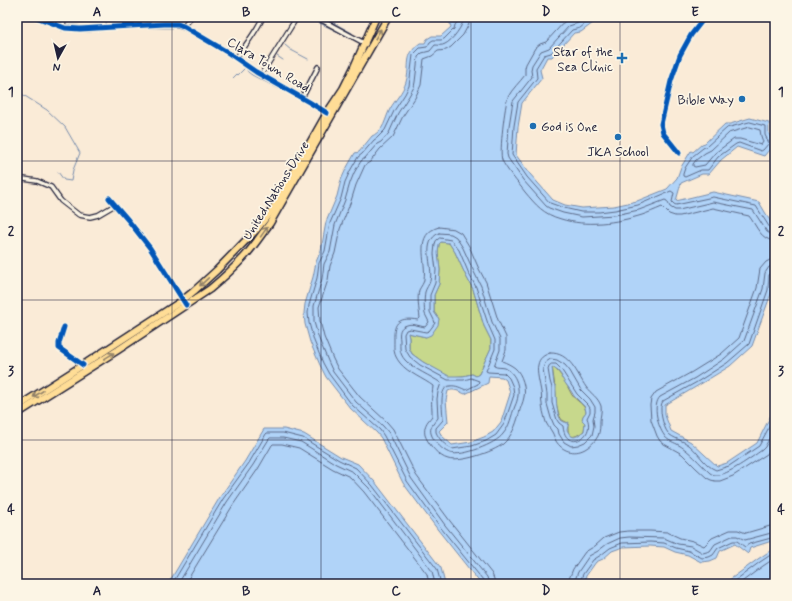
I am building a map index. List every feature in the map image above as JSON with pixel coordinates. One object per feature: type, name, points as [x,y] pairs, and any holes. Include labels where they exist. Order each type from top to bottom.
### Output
[{"type":"highway","name":"United Nations Drive","points":[[17,414],[118,350],[184,302],[257,229],[272,210],[327,113],[343,88],[376,17]]},
{"type":"highway","name":"United Nations Drive","points":[[17,407],[184,302],[210,289],[245,257],[270,223],[388,17]]},
{"type":"highway","points":[[238,248],[245,257]]},
{"type":"highway","points":[[217,270],[223,278]]},
{"type":"street","name":"Clara Town Road","points":[[36,17],[63,27],[80,29],[178,24],[327,113]]},
{"type":"street","points":[[63,27],[64,17]]},
{"type":"street","points":[[183,26],[191,17]]},
{"type":"street","points":[[236,58],[250,40],[263,17]]},
{"type":"street","points":[[262,73],[297,17]]},
{"type":"street","points":[[316,17],[371,47]]},
{"type":"street","points":[[679,153],[663,133],[661,124],[671,81],[680,55],[691,35],[705,17]]},
{"type":"street","points":[[302,98],[318,67]]},
{"type":"street","points":[[17,178],[36,181],[51,188],[61,201],[79,215],[90,217],[98,215],[115,205]]},
{"type":"street","points":[[109,198],[150,248],[184,302]]},
{"type":"street","points":[[64,327],[59,348],[83,366]]},
{"type":"green space","points":[[441,242],[449,243],[455,252],[473,289],[484,326],[491,340],[491,348],[479,374],[476,376],[472,374],[449,377],[423,362],[412,354],[409,348],[408,333],[426,337],[439,319],[434,312],[434,295],[439,284],[440,270],[438,253],[439,244]]},
{"type":"green space","points":[[552,366],[566,383],[572,395],[585,409],[586,412],[582,420],[585,423],[584,431],[576,436],[571,436],[569,434],[568,423],[562,420],[559,415],[556,403]]},
{"type":"water","points":[[456,17],[601,17],[581,32],[574,33],[552,57],[547,57],[540,70],[542,78],[522,103],[518,127],[516,155],[530,174],[553,200],[565,205],[582,208],[614,206],[637,201],[667,189],[677,178],[681,167],[691,151],[693,152],[705,143],[725,124],[750,118],[769,123],[769,134],[774,144],[764,156],[737,147],[721,160],[709,174],[702,174],[681,183],[676,201],[713,192],[759,202],[775,229],[775,256],[772,291],[752,346],[730,366],[665,405],[665,415],[671,431],[691,442],[717,466],[727,463],[757,443],[775,407],[775,540],[750,548],[748,554],[735,544],[720,551],[717,558],[710,561],[701,562],[688,555],[675,552],[664,547],[623,547],[612,551],[603,559],[596,562],[586,576],[583,584],[481,584],[403,483],[381,438],[350,408],[326,377],[310,342],[305,324],[304,313],[316,262],[321,250],[326,222],[337,196],[341,180],[355,153],[359,152],[372,136],[381,129],[390,109],[405,86],[408,61],[411,52],[420,43],[425,43],[427,39],[432,36],[441,36],[451,27],[449,20],[455,20]],"holes":[[[441,242],[449,243],[455,252],[473,289],[484,326],[491,340],[491,348],[479,374],[476,376],[472,374],[463,376],[449,376],[423,362],[412,354],[409,348],[408,333],[426,337],[431,335],[438,325],[439,319],[434,312],[434,295],[439,284],[440,270],[438,253],[439,244]],[[552,367],[558,371],[562,376],[561,378],[574,396],[585,407],[586,412],[582,420],[585,423],[584,431],[575,437],[571,436],[567,430],[569,422],[563,422],[559,417],[556,386],[554,385]],[[489,376],[502,377],[506,380],[510,394],[501,422],[493,432],[484,437],[471,442],[452,445],[442,436],[439,431],[448,422],[446,400],[448,391],[455,390],[465,394],[488,383]]]},
{"type":"water","points":[[264,429],[284,429],[304,434],[341,457],[358,464],[375,482],[441,568],[445,584],[168,584],[220,497],[245,461]]},
{"type":"water","points":[[775,544],[775,584],[728,584],[728,581],[770,551]]},
{"type":"waterway","points":[[28,17],[62,31]]},
{"type":"waterway","points":[[45,17],[62,23]]},
{"type":"waterway","points":[[65,24],[67,17]]},
{"type":"waterway","points":[[106,24],[107,17]]},
{"type":"waterway","points":[[137,22],[139,17]]},
{"type":"waterway","points":[[172,17],[177,21]]},
{"type":"waterway","points":[[184,23],[188,17]]},
{"type":"waterway","points":[[307,17],[349,37]]},
{"type":"waterway","points":[[323,17],[352,33]]},
{"type":"waterway","points":[[65,24],[86,26],[164,21],[183,24]]},
{"type":"waterway","points":[[186,25],[224,48]]},
{"type":"waterway","points":[[62,30],[89,32],[121,28]]},
{"type":"waterway","points":[[128,28],[176,28],[205,41]]},
{"type":"waterway","points":[[208,43],[245,67],[252,75],[279,89]]},
{"type":"waterway","points":[[285,45],[308,59]]},
{"type":"waterway","points":[[277,56],[283,60]]},
{"type":"waterway","points":[[233,78],[245,68]]},
{"type":"waterway","points":[[288,88],[303,96]]},
{"type":"waterway","points":[[17,91],[47,110],[65,127],[80,153],[73,170],[71,181],[64,180],[58,172]]},
{"type":"cycle path","points":[[36,17],[65,28],[80,29],[178,24],[227,52],[256,72],[327,113]]},
{"type":"cycle path","points":[[679,153],[663,133],[661,124],[671,81],[680,55],[691,35],[705,17]]},
{"type":"cycle path","points":[[109,198],[150,248],[186,305]]},
{"type":"cycle path","points":[[64,327],[59,348],[83,365]]},
{"type":"place","name":"Star of the Sea Clinic","points":[[622,58]]},
{"type":"place","name":"Bible Way","points":[[742,99]]},
{"type":"place","name":"God is One","points":[[533,126]]},
{"type":"place","name":"JKA School","points":[[618,137]]}]
